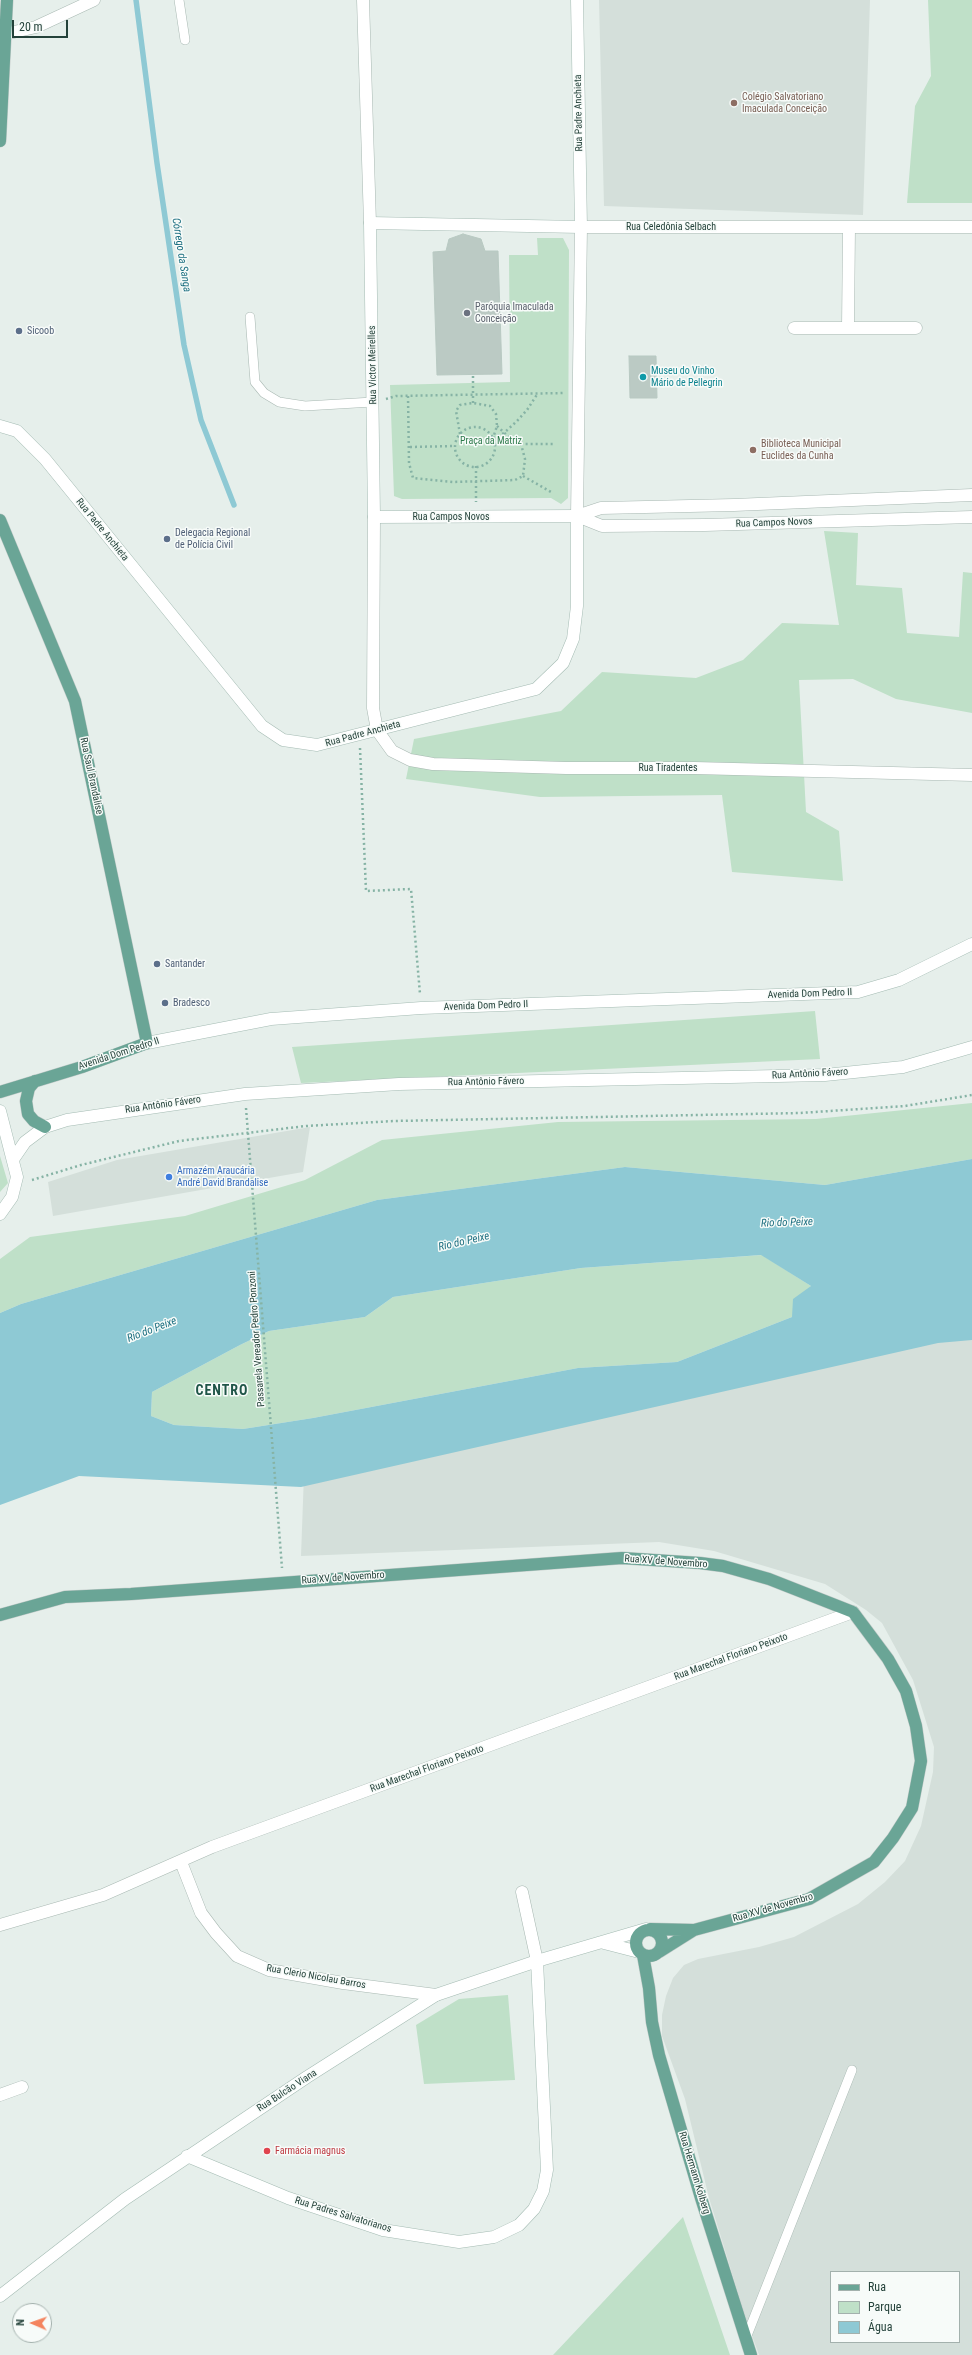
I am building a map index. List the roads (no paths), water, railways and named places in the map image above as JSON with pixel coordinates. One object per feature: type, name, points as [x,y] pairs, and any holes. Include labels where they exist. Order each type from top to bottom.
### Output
[{"type":"main road","points":[[0,141],[7,0]]},
{"type":"main road","name":"Rua Saul Brandalise","points":[[0,520],[75,701],[147,1043]]},
{"type":"main road","name":"Avenida Dom Pedro II","points":[[0,1092],[82,1067],[147,1043]]},
{"type":"main road","points":[[35,1081],[29,1088],[26,1101],[28,1114],[34,1121],[45,1127]]},
{"type":"main road","name":"Rua XV de Novembro","points":[[0,1615],[65,1597],[131,1594],[622,1558],[723,1566],[769,1579],[853,1612],[888,1659],[906,1691],[916,1726],[920,1761],[912,1808],[874,1862],[846,1880],[809,1899],[694,1930]]},
{"type":"main road","points":[[657,1953],[663,1944],[661,1936],[648,1929],[636,1939],[636,1943],[641,1953],[657,1953],[694,1930]]},
{"type":"main road","name":"Rua Bulcão Viana","points":[[648,1929],[694,1930]]},
{"type":"main road","name":"Rua Hermann Kolberg","points":[[641,1953],[649,1988],[652,2022],[659,2055],[700,2198],[751,2355]]},
{"type":"main road","name":"Rua Hermann Kolberg","points":[[649,1988],[657,1953]]},
{"type":"street","points":[[5,34],[36,27],[94,0]]},
{"type":"street","name":"Rua Victor Meirelles","points":[[363,0],[370,223],[373,402],[373,708],[377,730]]},
{"type":"street","name":"Rua Padre Anchieta","points":[[0,426],[17,431],[45,459],[262,726],[283,740],[317,745],[536,689],[563,663],[573,639],[577,606],[581,227],[577,0]]},
{"type":"street","name":"Rua Celedônia Selbach","points":[[370,223],[581,227],[972,228]]},
{"type":"street","points":[[848,328],[849,227]]},
{"type":"street","points":[[794,328],[916,328]]},
{"type":"street","name":"Rua Campos Novos","points":[[374,517],[577,516],[601,508],[734,505],[972,495]]},
{"type":"street","name":"Rua Campos Novos","points":[[577,516],[602,526],[705,525],[972,517]]},
{"type":"street","name":"Rua Tiradentes","points":[[377,730],[392,751],[410,760],[433,764],[972,774]]},
{"type":"street","name":"Avenida Dom Pedro II","points":[[147,1043],[271,1019],[422,1008],[858,992],[899,980],[972,944]]},
{"type":"street","name":"Rua Antônio Fávero","points":[[14,1158],[25,1142],[45,1127],[67,1120],[245,1094],[399,1084],[824,1075],[903,1067],[972,1047]]},
{"type":"street","points":[[0,1111],[14,1158],[17,1184],[12,1197],[0,1214]]},
{"type":"street","name":"Rua Marechal Floriano Peixoto","points":[[0,1925],[104,1895],[212,1847],[853,1612]]},
{"type":"street","name":"Rua Clerio Nicolau Barros","points":[[181,1862],[201,1912],[216,1933],[237,1956],[269,1970],[343,1984],[436,1995]]},
{"type":"street","name":"Rua Padres Salvatorianos","points":[[188,2156],[288,2198],[383,2230],[459,2242],[494,2237],[519,2225],[534,2209],[543,2191],[547,2170],[537,1961],[522,1892]]},
{"type":"street","name":"Rua Bulcão Viana","points":[[0,2296],[125,2199],[188,2156],[436,1995],[537,1961],[648,1929]]},
{"type":"street","points":[[603,1942],[641,1953]]},
{"type":"street","points":[[0,2095],[22,2087]]},
{"type":"lane","points":[[179,0],[185,40]]},
{"type":"lane","points":[[250,317],[255,382],[264,393],[279,402],[305,406],[373,402]]},
{"type":"lane","points":[[746,2338],[852,2070]]},
{"type":"water","name":"Rio do Peixe","points":[[972,1159],[972,1340],[938,1343],[301,1487],[79,1476],[0,1505],[0,1313],[21,1304],[377,1200],[625,1167],[825,1185]],"holes":[[[761,1255],[811,1286],[793,1299],[792,1317],[677,1362],[578,1368],[313,1418],[243,1429],[174,1425],[151,1416],[152,1392],[240,1345],[269,1331],[365,1317],[393,1297],[581,1268]]]},
{"type":"waterway","name":"Córrego da Sanga","points":[[136,0],[157,163],[184,345],[201,420],[234,505]]},
{"type":"place","name":"Colégio Salvatoriano Imaculada Conceição","points":[[734,103]]},
{"type":"place","name":"Paróquia Imaculada Conceição","points":[[467,313]]},
{"type":"place","name":"Sicoob","points":[[19,331]]},
{"type":"place","name":"Museu do Vinho Mário de Pellegrin","points":[[643,377]]},
{"type":"place","name":"Biblioteca Municipal Euclides da Cunha","points":[[753,450]]},
{"type":"place","name":"Delegacia Regional de Polícia Civil","points":[[167,539]]},
{"type":"place","name":"Santander","points":[[157,964]]},
{"type":"place","name":"Bradesco","points":[[165,1003]]},
{"type":"place","name":"Armazém Araucária André David Brandalise","points":[[169,1177]]},
{"type":"place","name":"Farmácia magnus","points":[[267,2151]]},
{"type":"district","name":"CENTRO","points":[[222,1391]]},
{"type":"park label","name":"Praça da Matriz","points":[[491,441]]}]
